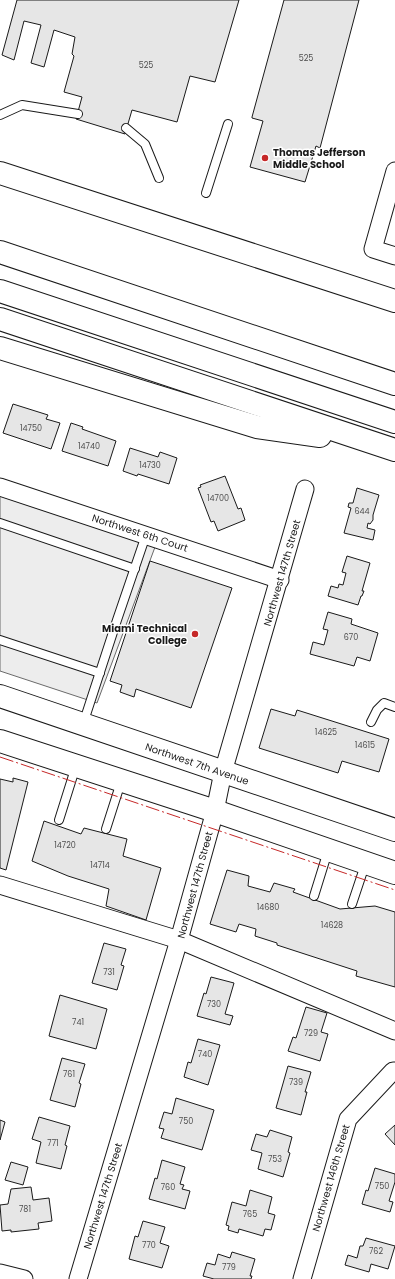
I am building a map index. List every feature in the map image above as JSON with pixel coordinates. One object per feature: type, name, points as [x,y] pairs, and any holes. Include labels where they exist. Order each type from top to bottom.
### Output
[{"type":"main road","points":[[0,173],[395,301]]},
{"type":"main road","points":[[0,252],[395,384]]},
{"type":"main road","points":[[0,291],[395,422]]},
{"type":"main road","points":[[0,319],[386,447]]},
{"type":"main road","points":[[0,348],[257,427],[386,447]]},
{"type":"main road","name":"Northwest 7th Avenue","points":[[0,696],[395,830]]},
{"type":"main road","points":[[0,740],[215,811],[395,873]]},
{"type":"street","points":[[395,171],[373,249],[395,256]]},
{"type":"street","name":"Northwest 6th Court","points":[[0,486],[280,580]]},
{"type":"street","name":"Northwest 147th Street","points":[[78,1279],[180,940],[215,811],[223,772],[306,489]]},
{"type":"street","points":[[0,885],[180,940],[395,1031]]},
{"type":"street","name":"Northwest 146th Street","points":[[302,1279],[348,1119],[393,1071],[395,1071]]},
{"type":"street","points":[[0,1273],[24,1279]]},
{"type":"lane","points":[[0,115],[22,105],[78,114]]},
{"type":"lane","points":[[206,193],[228,124]]},
{"type":"lane","points":[[126,128],[145,144],[159,178]]},
{"type":"lane","points":[[0,523],[135,569]]},
{"type":"lane","points":[[83,725],[146,536]]},
{"type":"lane","points":[[0,640],[100,673]]},
{"type":"lane","points":[[371,722],[377,710],[384,703],[395,707]]},
{"type":"lane","points":[[59,820],[76,766]]},
{"type":"lane","points":[[106,829],[122,781]]},
{"type":"lane","points":[[314,896],[329,850]]},
{"type":"lane","points":[[352,904],[366,863]]},
{"type":"shaded area","points":[[0,487],[158,539],[97,703],[0,671]]},
{"type":"building","points":[[17,0],[239,0],[215,82],[190,76],[177,122],[132,110],[125,134],[76,119],[82,97],[64,92],[74,56],[72,54],[75,37],[54,30],[44,67],[31,63],[41,25],[24,21],[14,60],[2,55]]},
{"type":"building","points":[[284,0],[359,0],[320,148],[316,146],[305,182],[250,167],[263,121],[252,117]]},
{"type":"building","points":[[13,404],[48,415],[46,419],[60,423],[51,449],[3,433]]},
{"type":"building","points":[[71,423],[83,427],[82,429],[116,441],[108,466],[62,451]]},
{"type":"building","points":[[130,448],[158,457],[160,452],[177,458],[169,484],[123,471]]},
{"type":"building","points":[[225,476],[238,509],[241,508],[245,520],[218,531],[214,521],[211,522],[198,488],[201,487],[200,485]]},
{"type":"building","points":[[357,488],[379,495],[373,520],[370,524],[368,523],[367,528],[375,530],[373,540],[344,533],[351,508],[348,507],[349,503],[353,503]]},
{"type":"building","points":[[347,556],[370,563],[362,591],[364,591],[358,605],[328,596],[331,586],[338,588],[339,584],[343,585],[346,573],[342,572]]},
{"type":"building","points":[[150,561],[232,588],[191,708],[136,689],[134,697],[120,692],[122,685],[110,681]]},
{"type":"building","points":[[328,612],[352,619],[351,624],[378,633],[370,661],[357,657],[354,666],[310,654],[313,642],[324,645],[328,630],[323,629]]},
{"type":"building","points":[[271,709],[295,716],[297,710],[389,739],[379,772],[342,761],[338,773],[259,748]]},
{"type":"building","points":[[13,778],[28,782],[6,870],[0,868],[0,779],[13,782]]},
{"type":"building","points":[[44,821],[81,834],[84,828],[127,839],[123,856],[161,868],[146,920],[106,906],[109,889],[68,876],[32,861]]},
{"type":"building","points":[[227,870],[249,876],[248,886],[270,892],[274,883],[295,889],[293,892],[340,909],[375,906],[395,912],[395,987],[356,976],[357,971],[277,945],[277,943],[255,936],[256,929],[239,924],[236,932],[210,924]]},
{"type":"building","points":[[104,943],[126,949],[121,965],[124,966],[117,990],[92,983]]},
{"type":"building","points":[[211,977],[234,983],[225,1014],[233,1016],[230,1025],[197,1016]]},
{"type":"building","points":[[60,995],[107,1009],[96,1049],[49,1036]]},
{"type":"building","points":[[306,1007],[327,1013],[321,1032],[328,1034],[320,1061],[288,1051],[293,1037],[296,1038]]},
{"type":"building","points":[[198,1039],[220,1045],[208,1085],[184,1077],[188,1062],[191,1063]]},
{"type":"building","points":[[62,1058],[85,1064],[79,1083],[81,1084],[75,1107],[50,1100]]},
{"type":"building","points":[[288,1066],[311,1072],[305,1092],[307,1092],[301,1115],[276,1108]]},
{"type":"building","points":[[176,1098],[214,1110],[202,1150],[161,1138],[164,1129],[159,1128],[164,1112],[172,1114]]},
{"type":"building","points":[[39,1117],[70,1126],[61,1169],[36,1163],[41,1142],[32,1139]]},
{"type":"building","points":[[0,1120],[5,1122],[0,1140]]},
{"type":"building","points":[[395,1125],[395,1145],[385,1134]]},
{"type":"building","points":[[270,1130],[292,1137],[288,1152],[290,1153],[283,1177],[258,1169],[262,1153],[251,1150],[256,1134],[267,1137]]},
{"type":"building","points":[[162,1160],[185,1167],[180,1184],[184,1185],[182,1189],[190,1191],[185,1209],[149,1199],[155,1178],[157,1179]]},
{"type":"building","points":[[11,1162],[28,1167],[23,1185],[5,1180]]},
{"type":"building","points":[[375,1168],[395,1174],[395,1182],[389,1201],[393,1202],[390,1212],[362,1204],[366,1190],[368,1191]]},
{"type":"building","points":[[31,1187],[33,1200],[49,1198],[52,1221],[38,1223],[39,1229],[11,1232],[11,1230],[2,1231],[0,1205],[8,1204],[11,1189]]},
{"type":"building","points":[[250,1190],[272,1197],[268,1213],[275,1215],[271,1230],[265,1229],[263,1236],[239,1229],[238,1233],[228,1230],[229,1226],[226,1225],[232,1202],[246,1206]]},
{"type":"building","points":[[143,1221],[165,1227],[160,1243],[169,1246],[162,1268],[129,1259],[135,1236],[138,1237]]},
{"type":"building","points":[[366,1238],[395,1246],[388,1269],[371,1264],[369,1272],[345,1265],[348,1255],[357,1258],[360,1246],[363,1246]]},
{"type":"building","points":[[232,1252],[255,1259],[250,1276],[252,1276],[251,1279],[214,1279],[203,1276],[207,1263],[215,1265],[218,1254],[230,1258]]},
{"type":"power","points":[[0,757],[395,890]]},
{"type":"place","name":"Thomas Jefferson Middle School","points":[[265,158]]},
{"type":"place","name":"Miami Technical College","points":[[195,634]]}]
